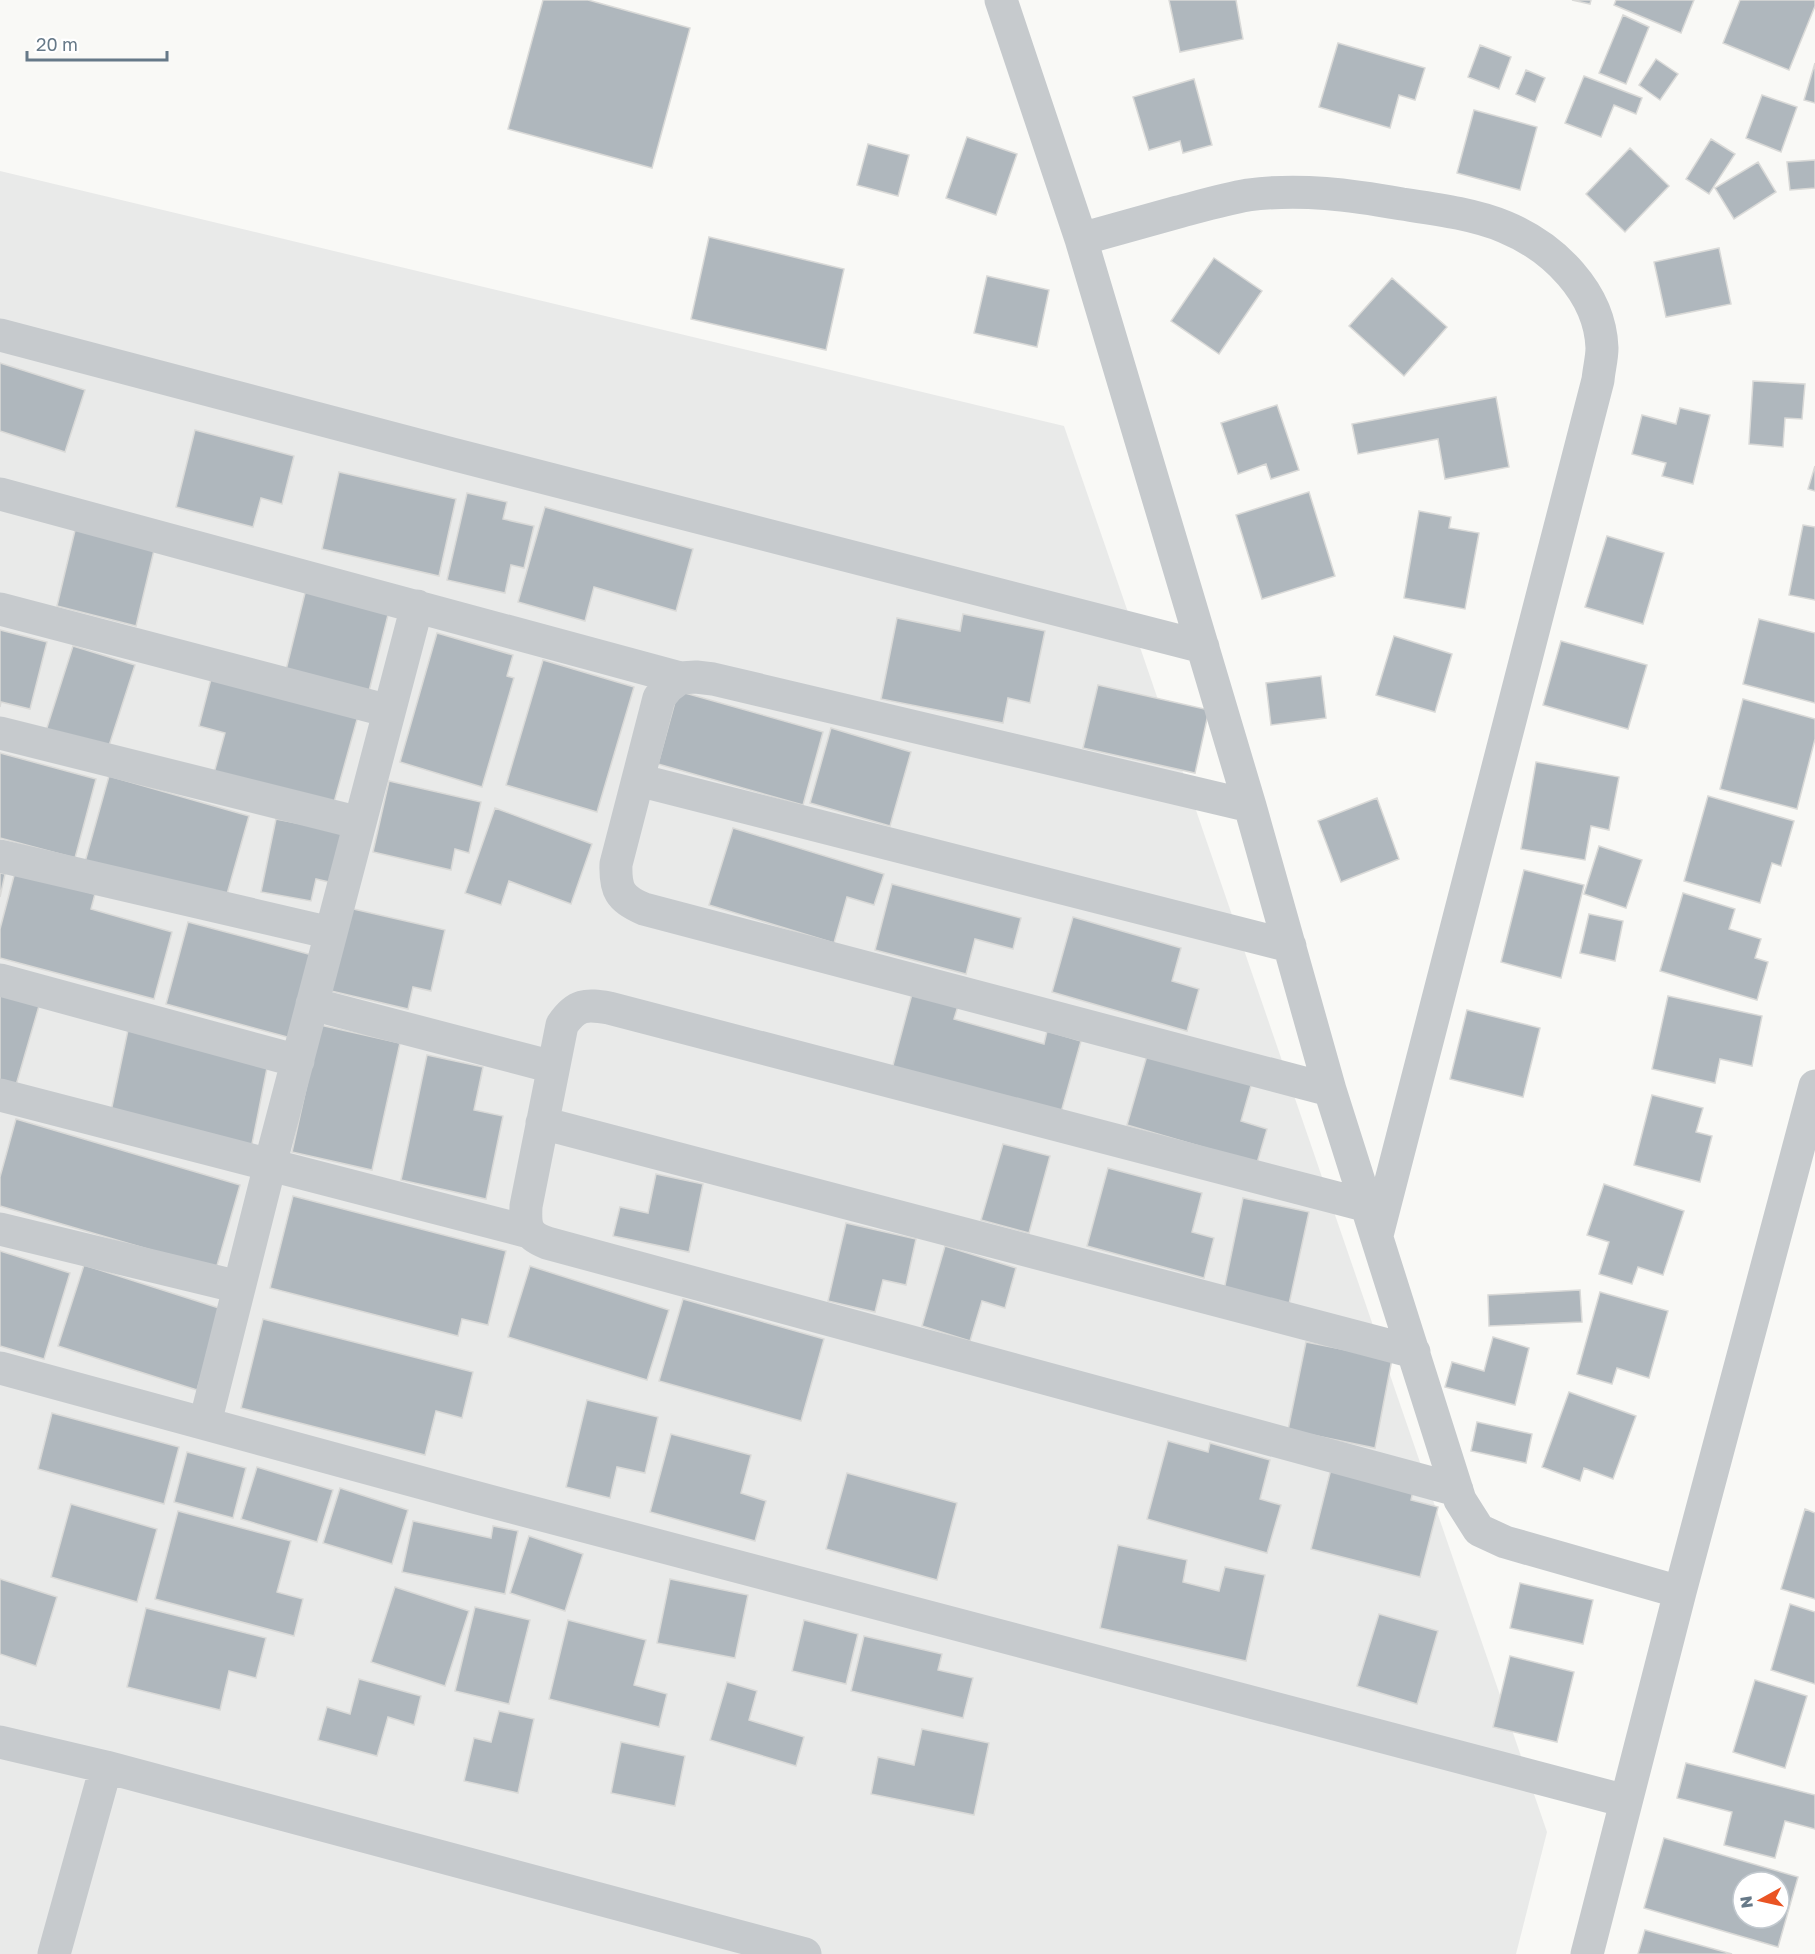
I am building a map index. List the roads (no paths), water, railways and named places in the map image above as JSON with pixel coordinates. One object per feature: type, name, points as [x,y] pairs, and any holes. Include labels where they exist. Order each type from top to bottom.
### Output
[{"type":"street","points":[[1001,0],[1081,239],[1250,806],[1330,1090],[1460,1500],[1479,1530],[1497,1538],[1680,1592]]},
{"type":"street","points":[[1081,239],[1248,195],[1295,192],[1345,194],[1455,213],[1503,226],[1534,241],[1560,261],[1583,289],[1597,321],[1602,348],[1598,380],[1373,1221]]},
{"type":"street","points":[[0,335],[1203,647]]},
{"type":"street","points":[[0,494],[680,678],[696,677],[712,680],[1250,806]]},
{"type":"street","points":[[205,1423],[270,1165],[417,606]]},
{"type":"street","points":[[0,609],[389,711]]},
{"type":"street","points":[[680,678],[659,698],[615,864],[615,877],[620,893],[630,903],[644,909],[1330,1090]]},
{"type":"street","points":[[0,733],[360,823]]},
{"type":"street","points":[[638,780],[1290,945]]},
{"type":"street","points":[[0,856],[331,933]]},
{"type":"street","points":[[0,980],[298,1060]]},
{"type":"street","points":[[312,1004],[553,1067]]},
{"type":"street","points":[[1373,1221],[609,1008],[581,1006],[570,1013],[562,1025],[525,1219],[529,1232],[535,1239],[547,1243],[1457,1490]]},
{"type":"street","points":[[1587,1954],[1680,1592],[1815,1086]]},
{"type":"street","points":[[0,1095],[529,1232]]},
{"type":"street","points":[[542,1123],[1414,1352]]},
{"type":"street","points":[[0,1229],[239,1287]]},
{"type":"street","points":[[0,1368],[486,1500],[1626,1801]]},
{"type":"street","points":[[0,1742],[106,1767],[805,1954]]},
{"type":"street","points":[[54,1954],[106,1767]]}]
